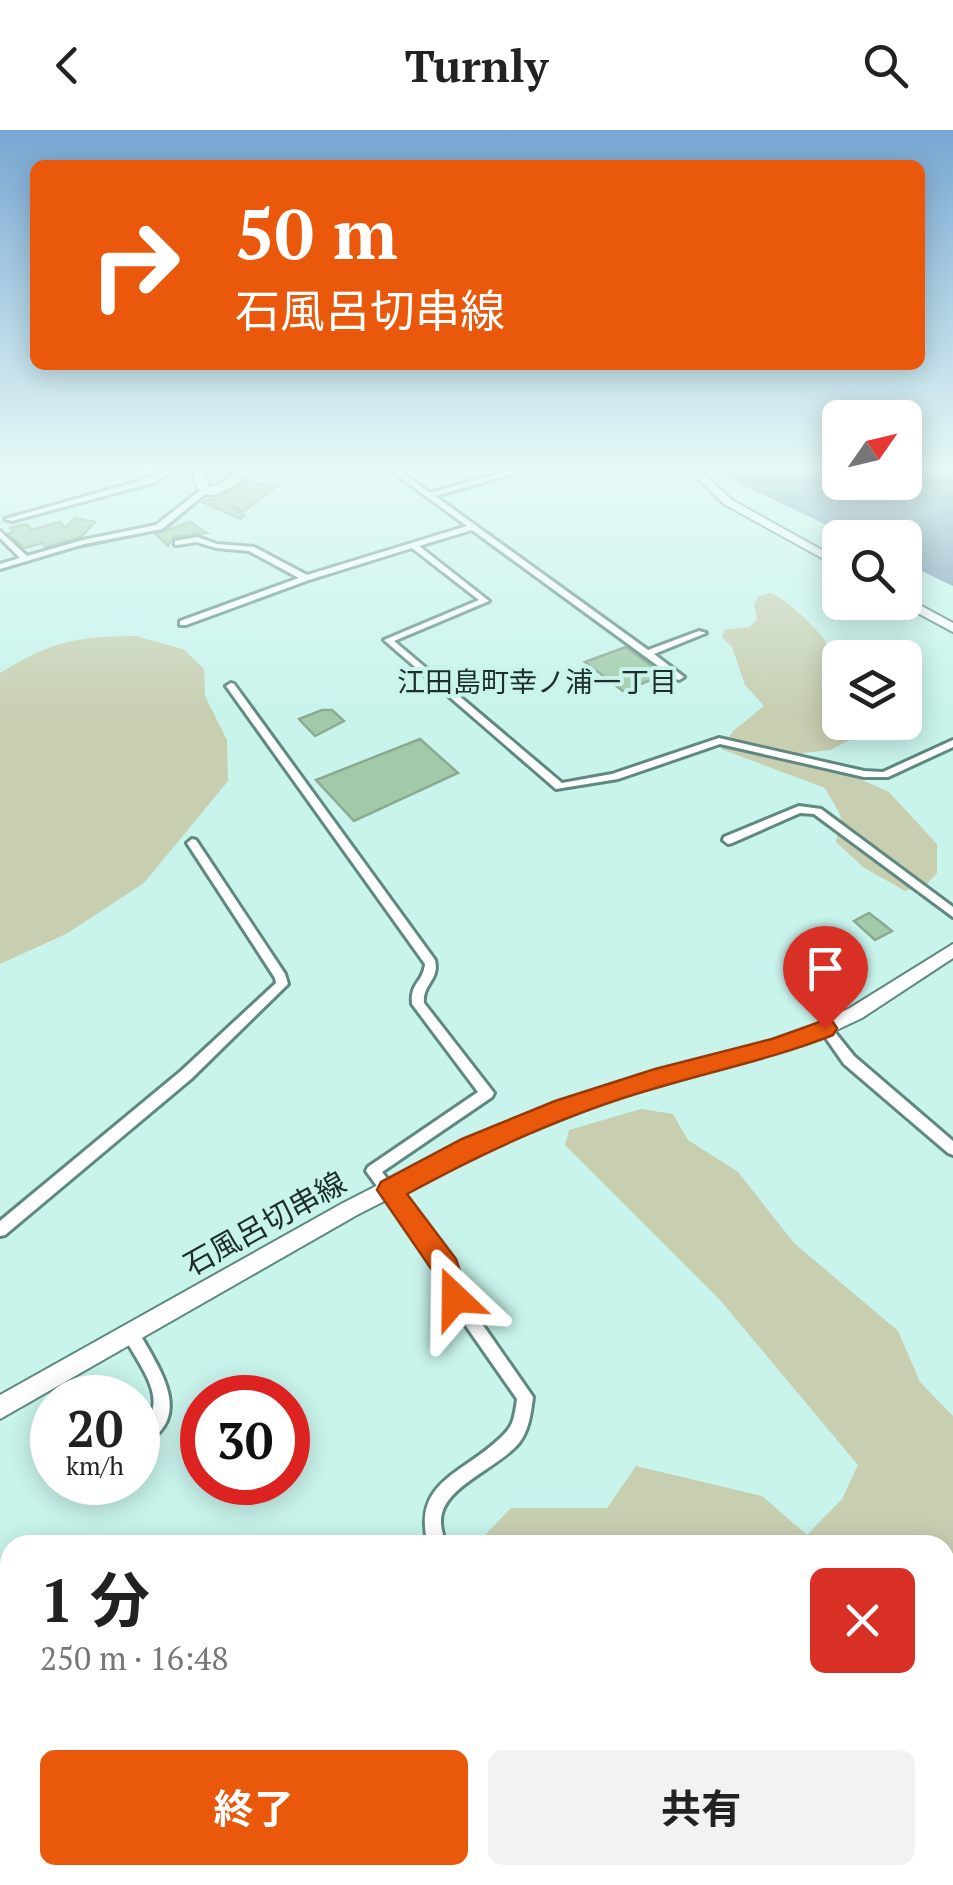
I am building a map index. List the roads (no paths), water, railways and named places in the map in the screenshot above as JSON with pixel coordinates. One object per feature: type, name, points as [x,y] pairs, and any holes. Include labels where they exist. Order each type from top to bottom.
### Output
[{"type":"main road","points":[[922,611],[953,628]]},
{"type":"main road","name":"石風呂切串線","points":[[0,1408],[471,1147],[563,1108],[655,1078],[776,1048],[825,1028],[867,1006],[953,950]]},
{"type":"street","points":[[15,549],[24,558]]},
{"type":"street","points":[[0,567],[64,549]]},
{"type":"street","points":[[250,549],[306,578]]},
{"type":"street","points":[[183,623],[306,578],[404,549]]},
{"type":"street","points":[[418,549],[485,601],[388,640],[560,787],[614,776],[719,741],[864,774],[884,775],[953,743]]},
{"type":"street","points":[[499,549],[679,677]]},
{"type":"street","points":[[646,654],[702,632]]},
{"type":"street","points":[[231,686],[431,963],[430,974],[417,992],[418,1004],[488,1093],[372,1171],[446,1268],[455,1298],[525,1396],[522,1421],[510,1440],[448,1486],[435,1504],[433,1535]]},
{"type":"street","points":[[728,840],[799,809],[816,812],[953,912]]},
{"type":"street","points":[[0,1230],[186,1075],[282,984],[192,843]]},
{"type":"street","points":[[825,1028],[849,1060],[953,1148]]},
{"type":"street","points":[[131,1334],[152,1375]]},
{"type":"street","points":[[160,1393],[165,1412],[160,1423]]},
{"type":"water","points":[[922,549],[953,549],[953,586],[922,571]]},
{"type":"waterway","points":[[55,552],[70,549]]},
{"type":"waterway","points":[[0,570],[16,564]]},
{"type":"district","name":"江田島町幸ノ浦一丁目","points":[[537,682]]}]
